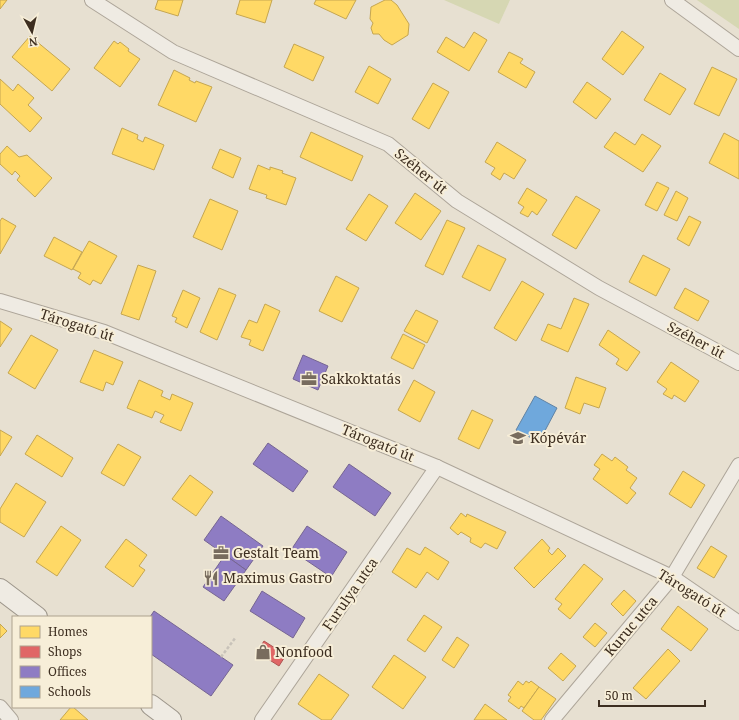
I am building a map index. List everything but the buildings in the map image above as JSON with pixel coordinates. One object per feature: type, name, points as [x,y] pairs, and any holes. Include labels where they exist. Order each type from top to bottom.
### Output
[{"type":"main road","points":[[0,589],[36,616]]},
{"type":"main road","points":[[152,706],[171,720]]},
{"type":"street","name":"Széher út","points":[[92,0],[172,52],[388,144],[457,201],[599,288],[739,363]]},
{"type":"street","points":[[672,0],[739,49]]},
{"type":"street","name":"Tárogató út","points":[[0,301],[104,332],[437,467],[672,577],[739,623]]},
{"type":"street","name":"Kuruc utca","points":[[552,720],[672,577],[739,465]]},
{"type":"street","name":"Furulya utca","points":[[262,720],[437,467]]},
{"type":"street","points":[[0,707],[11,720]]},
{"type":"path","points":[[221,657],[236,637]]},
{"type":"green space","points":[[444,0],[510,0],[499,24]]},
{"type":"green space","points":[[697,0],[739,0],[739,29]]},
{"type":"place","name":"Sakkoktatás","points":[[309,379]]},
{"type":"place","name":"Kópévár","points":[[518,438]]},
{"type":"place","name":"Gestalt Team","points":[[221,553]]},
{"type":"place","name":"Maximus Gastro","points":[[211,578]]},
{"type":"place","name":"Nonfood","points":[[263,652]]}]
